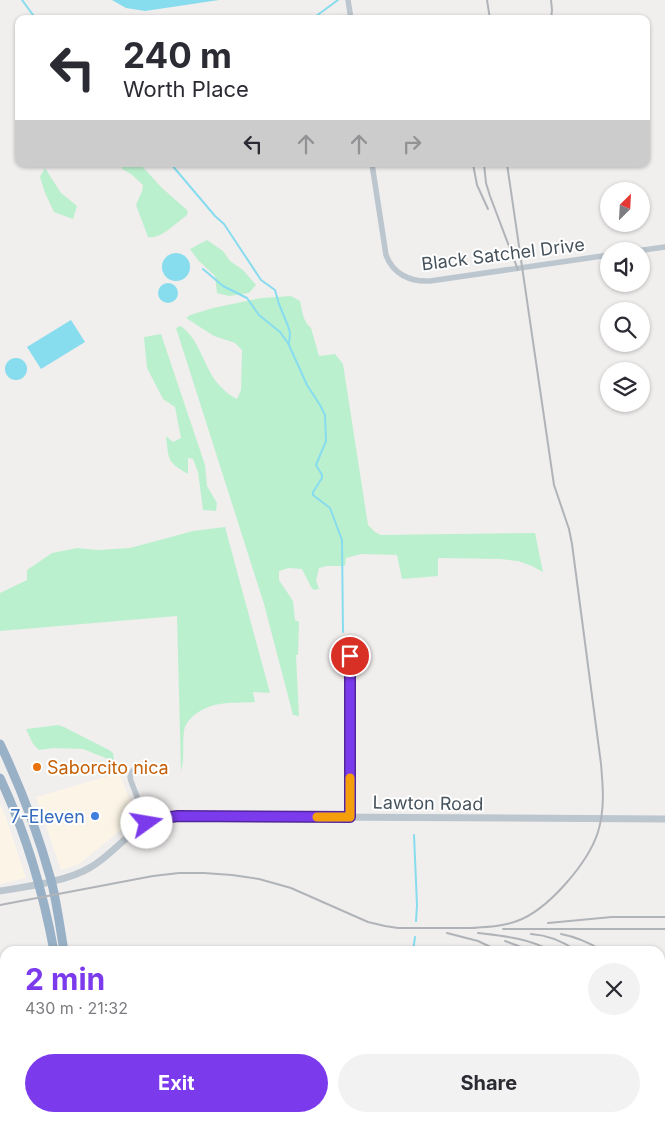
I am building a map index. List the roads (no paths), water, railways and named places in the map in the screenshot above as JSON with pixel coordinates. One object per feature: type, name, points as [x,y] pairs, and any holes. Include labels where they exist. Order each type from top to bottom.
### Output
[{"type":"highway","points":[[0,744],[31,816],[51,882],[63,946]]},
{"type":"highway","points":[[0,778],[22,830],[39,884],[53,946]]},
{"type":"street","points":[[348,0],[350,15]]},
{"type":"street","name":"Black Satchel Drive","points":[[372,167],[386,255],[394,269],[408,279],[430,282],[600,256]]},
{"type":"street","points":[[650,249],[665,247]]},
{"type":"street","points":[[350,656],[350,817]]},
{"type":"street","points":[[133,770],[130,777],[147,823]]},
{"type":"street","name":"Lawton Road","points":[[0,891],[51,882],[81,873],[105,858],[140,827],[163,818],[178,816],[665,819]]},
{"type":"water","points":[[112,0],[219,0],[145,11],[126,8]]},
{"type":"water","points":[[176,253],[186,257],[190,267],[186,277],[176,281],[166,277],[162,267],[166,257]]},
{"type":"water","points":[[168,283],[175,286],[178,293],[175,300],[168,303],[161,300],[158,293],[161,286]]},
{"type":"water","points":[[71,320],[85,342],[41,369],[27,347]]},
{"type":"water","points":[[16,358],[24,361],[27,369],[24,377],[16,380],[8,377],[5,369],[8,361]]},
{"type":"waterway","points":[[22,0],[33,15]]},
{"type":"waterway","points":[[317,15],[338,0]]},
{"type":"waterway","points":[[174,167],[224,224],[261,280],[275,290],[290,333],[289,343]]},
{"type":"waterway","points":[[203,269],[223,286],[247,298],[259,315],[280,332],[288,343],[307,385],[325,415],[326,441],[316,465],[322,478],[313,495],[330,508],[342,540],[343,632]]},
{"type":"waterway","points":[[414,835],[416,921]]},
{"type":"waterway","points":[[414,946],[415,937]]},
{"type":"railway","points":[[487,0],[489,15]]},
{"type":"railway","points":[[551,0],[551,15]]},
{"type":"railway","points":[[474,167],[477,185],[488,209]]},
{"type":"railway","points":[[484,167],[490,196],[518,270]]},
{"type":"railway","points":[[468,928],[499,926],[517,921],[541,907],[554,896],[576,871],[593,844],[598,832],[603,806],[601,764],[572,544],[569,529],[554,485],[507,167]]},
{"type":"railway","points":[[0,905],[153,876],[204,873],[259,879],[291,888],[368,922],[385,926],[398,928],[475,928]]},
{"type":"railway","points":[[548,923],[612,917],[665,917]]},
{"type":"railway","points":[[503,929],[665,929]]},
{"type":"railway","points":[[447,933],[478,941],[488,946]]},
{"type":"railway","points":[[478,933],[525,940],[541,946]]},
{"type":"railway","points":[[531,934],[543,936],[569,946]]},
{"type":"railway","points":[[561,934],[595,946]]},
{"type":"railway","points":[[505,941],[518,946]]},
{"type":"place","name":"Saborcito nica","points":[[37,767]]},
{"type":"place","name":"7-Eleven","points":[[95,816]]}]
